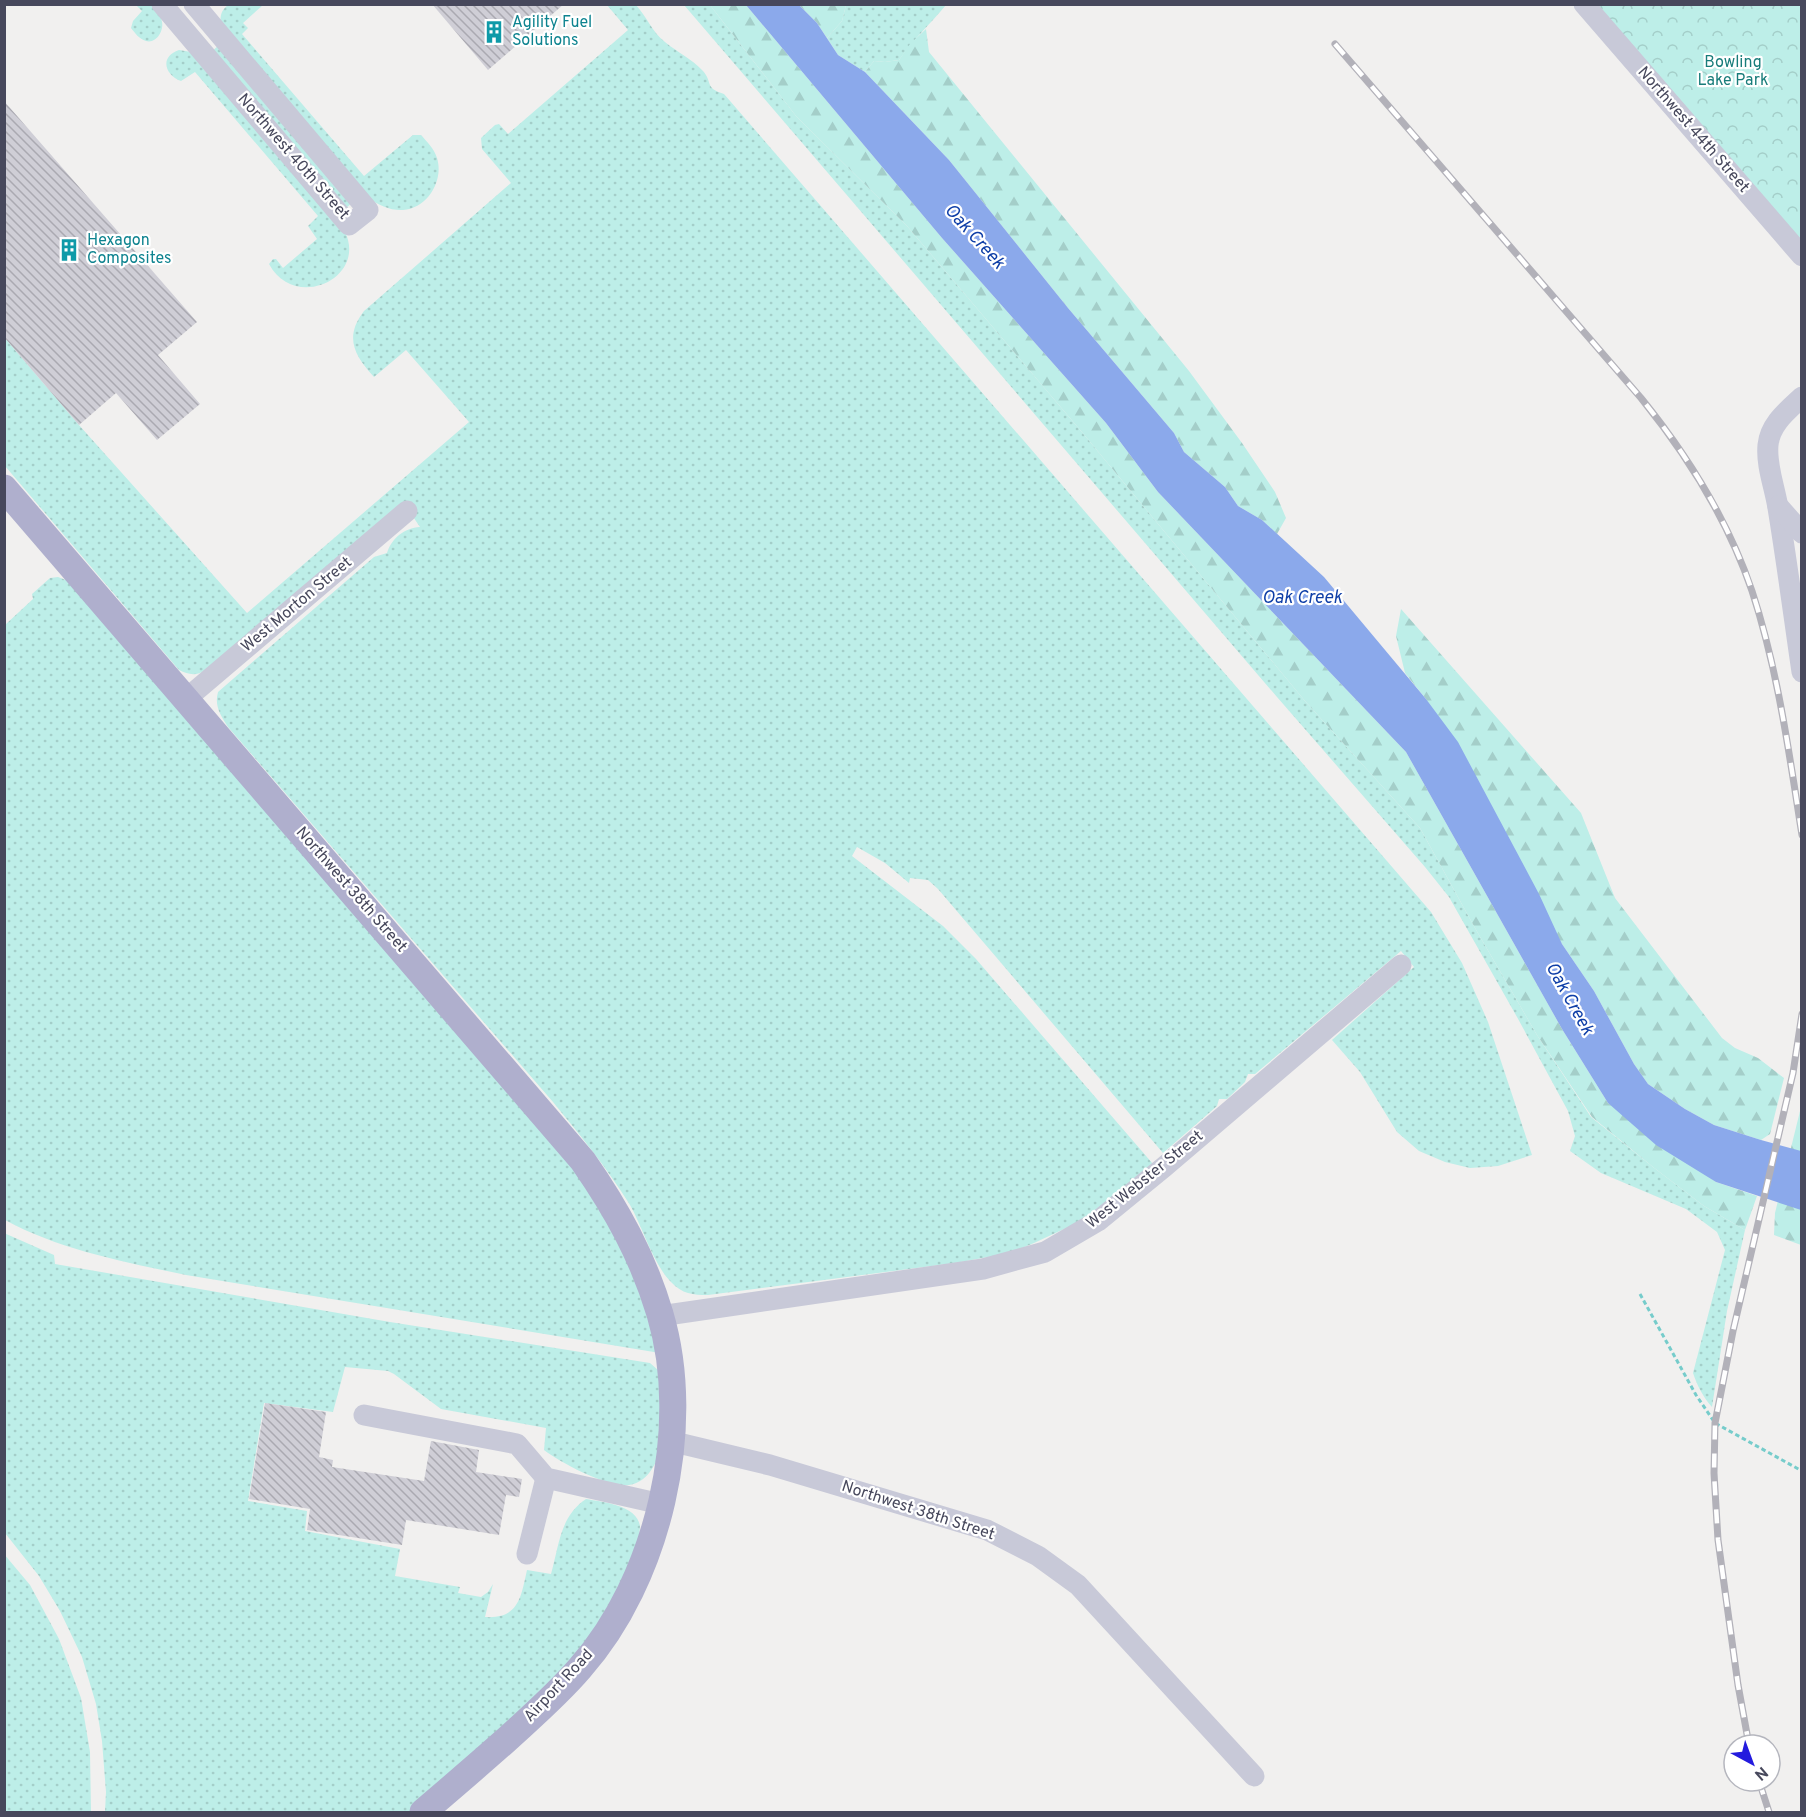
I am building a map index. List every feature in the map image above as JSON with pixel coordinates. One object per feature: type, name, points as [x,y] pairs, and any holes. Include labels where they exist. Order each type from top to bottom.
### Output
[{"type":"main road","name":"Northwest 38th Street","points":[[4,488],[583,1161],[625,1227],[640,1259],[660,1316]]},
{"type":"main road","name":"Airport Road","points":[[423,1812],[549,1701],[581,1667],[607,1633],[630,1593],[644,1560],[661,1504],[670,1441],[672,1392],[670,1366],[660,1316]]},
{"type":"street","name":"Northwest 40th Street","points":[[162,4],[349,225],[368,210],[194,4]]},
{"type":"street","name":"Northwest 44th Street","points":[[1584,4],[1802,256]]},
{"type":"street","points":[[1802,398],[1782,416],[1768,444],[1802,672]]},
{"type":"street","points":[[1778,505],[1802,533]]},
{"type":"street","name":"West Morton Street","points":[[186,699],[407,511]]},
{"type":"street","name":"West Webster Street","points":[[660,1316],[982,1269],[1045,1252],[1098,1221],[1401,965]]},
{"type":"street","points":[[364,1415],[517,1443],[546,1478],[661,1504]]},
{"type":"street","name":"Northwest 38th Street","points":[[670,1441],[770,1465],[987,1530],[1038,1556],[1078,1585],[1254,1776]]},
{"type":"street","points":[[527,1554],[546,1478]]},
{"type":"path","points":[[1640,1294],[1696,1395],[1715,1423],[1802,1472]]},
{"type":"green space","points":[[136,5],[153,5],[160,15],[162,29],[153,41],[141,39],[131,28],[133,21],[142,11]]},
{"type":"green space","points":[[228,5],[263,5],[243,23],[248,28],[242,34],[364,176],[413,135],[421,135],[434,151],[439,166],[436,184],[427,198],[412,208],[394,210],[368,198],[221,27],[221,15]]},
{"type":"green space","points":[[607,5],[636,5],[660,38],[699,67],[706,75],[711,87],[724,94],[1431,912],[1462,963],[1488,1022],[1532,1155],[1498,1166],[1470,1168],[1445,1162],[1419,1151],[1397,1132],[1360,1072],[1332,1040],[1414,967],[1401,951],[1255,1074],[1248,1074],[1245,1082],[1227,1099],[1219,1099],[1217,1106],[1163,1153],[938,889],[928,880],[910,878],[909,883],[885,863],[857,847],[852,856],[943,926],[976,959],[1153,1164],[1111,1200],[1077,1223],[1010,1253],[955,1263],[708,1295],[684,1291],[675,1286],[659,1266],[630,1205],[603,1165],[553,1102],[228,727],[219,711],[218,692],[374,557],[387,553],[399,535],[409,529],[420,527],[405,505],[206,670],[192,674],[179,670],[5,466],[4,337],[79,425],[247,613],[469,422],[406,350],[374,377],[361,361],[354,346],[354,329],[364,311],[511,183],[482,149],[481,138],[499,124],[508,134],[628,30]]},
{"type":"green space","points":[[684,5],[710,5],[796,116],[907,226],[1305,701],[1420,828],[1537,1035],[1591,1117],[1704,1206],[1745,1230],[1727,1311],[1712,1407],[1693,1373],[1725,1250],[1717,1232],[1686,1209],[1601,1173],[1570,1151],[1575,1136],[1568,1111],[1449,897]]},
{"type":"green space","points":[[710,5],[746,5],[942,238],[1106,423],[1158,492],[1406,752],[1562,1029],[1608,1103],[1716,1182],[1757,1196],[1745,1230],[1704,1206],[1592,1117],[1537,1035],[1420,828],[1305,701],[907,226],[796,116]]},
{"type":"green space","points":[[799,5],[846,5],[842,21],[827,38],[817,23]]},
{"type":"green space","points":[[846,5],[946,5],[899,60],[874,61],[865,72],[838,55],[827,38],[842,21]]},
{"type":"green space","name":"Bowling Lake Park","points":[[1584,5],[1801,5],[1801,256]]},
{"type":"green space","points":[[926,29],[929,52],[1189,371],[1242,443],[1275,492],[1286,518],[1277,534],[1262,520],[1238,506],[1225,487],[1184,452],[1174,433],[1068,308],[949,160],[865,72],[874,61],[899,60],[910,44]]},
{"type":"green space","points":[[219,45],[354,201],[344,210],[209,54]]},
{"type":"green space","points":[[179,50],[191,52],[343,227],[348,240],[349,255],[344,268],[334,278],[322,285],[307,287],[293,285],[280,278],[269,264],[276,259],[283,268],[317,239],[308,226],[318,216],[195,72],[181,81],[171,75],[167,61],[173,53]]},
{"type":"green space","points":[[58,577],[71,582],[559,1145],[637,1271],[660,1353],[186,1275],[116,1260],[70,1247],[5,1220],[5,625],[33,599],[32,594],[50,578]]},
{"type":"green space","points":[[1401,609],[1581,813],[1615,898],[1722,1038],[1735,1048],[1758,1058],[1784,1078],[1770,1134],[1761,1140],[1714,1125],[1648,1084],[1634,1064],[1594,991],[1562,944],[1426,699],[1405,673],[1396,636]]},
{"type":"green space","points":[[1801,1107],[1801,1245],[1774,1235],[1775,1213]]},
{"type":"green space","points":[[4,1233],[54,1255],[55,1264],[390,1322],[650,1363],[658,1370],[661,1377],[659,1454],[647,1475],[639,1482],[629,1485],[597,1479],[573,1468],[544,1450],[546,1428],[441,1409],[388,1371],[345,1367],[333,1412],[264,1403],[248,1501],[307,1511],[305,1531],[400,1549],[395,1576],[460,1587],[458,1593],[481,1597],[493,1584],[485,1617],[496,1617],[512,1610],[523,1589],[527,1570],[551,1574],[566,1523],[577,1506],[586,1499],[609,1503],[633,1513],[640,1526],[641,1551],[580,1656],[411,1812],[105,1812],[106,1792],[102,1741],[96,1704],[82,1657],[60,1611],[39,1576],[5,1533]]},
{"type":"green space","points":[[4,1554],[30,1585],[59,1639],[81,1698],[90,1752],[91,1812],[5,1812]]},
{"type":"water","name":"Oak Creek","points":[[746,5],[799,5],[817,23],[838,55],[865,72],[949,160],[1068,308],[1174,433],[1184,452],[1225,487],[1238,506],[1262,520],[1324,577],[1426,699],[1458,742],[1539,894],[1562,944],[1594,991],[1634,1064],[1648,1084],[1714,1125],[1801,1151],[1801,1210],[1716,1182],[1656,1145],[1608,1103],[1562,1029],[1406,752],[1158,492],[1106,423],[942,238]]},
{"type":"building","name":"Agility Fuel Solutions","points":[[432,4],[564,4],[488,70]]},
{"type":"building","name":"Hexagon Composites","points":[[4,101],[197,322],[158,355],[200,404],[157,440],[116,393],[79,425],[4,337]]},
{"type":"building","points":[[265,1403],[326,1412],[319,1457],[333,1460],[332,1467],[424,1481],[431,1441],[479,1450],[476,1472],[522,1479],[519,1497],[506,1495],[499,1535],[406,1520],[402,1545],[307,1530],[310,1509],[249,1499]]},
{"type":"railway","points":[[1335,44],[1641,398],[1675,443],[1705,490],[1731,539],[1752,591],[1761,621],[1782,712],[1802,835]]},
{"type":"railway","points":[[1747,1733],[1718,1540],[1714,1473],[1715,1423],[1733,1331],[1793,1073],[1802,1014]]},
{"type":"railway","points":[[1763,1793],[1769,1812]]},
{"type":"place","name":"Agility Fuel Solutions","points":[[494,32]]},
{"type":"place","name":"Hexagon Composites","points":[[69,250]]}]
